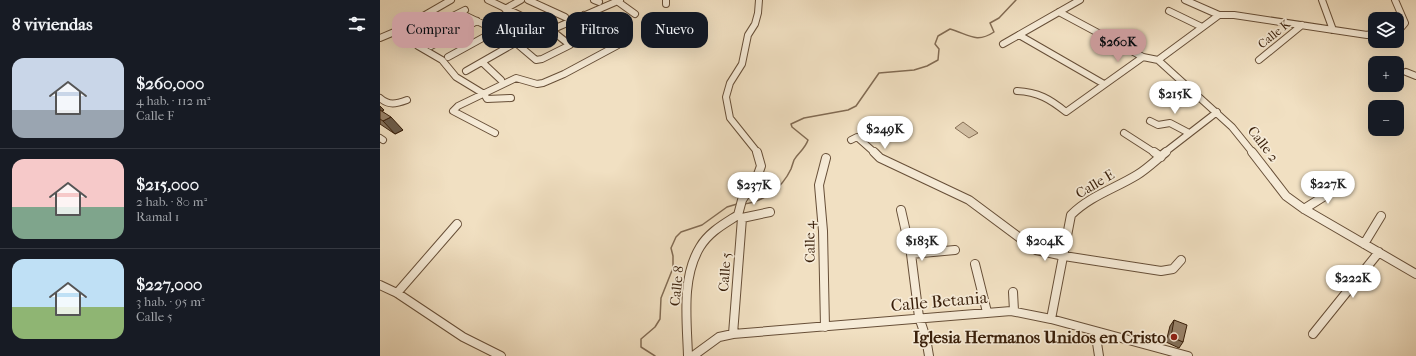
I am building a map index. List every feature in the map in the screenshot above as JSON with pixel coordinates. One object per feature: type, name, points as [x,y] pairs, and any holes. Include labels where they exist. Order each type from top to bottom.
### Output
[{"type":"street","points":[[430,12],[451,0]]},
{"type":"street","points":[[488,0],[513,12]]},
{"type":"street","points":[[505,8],[521,0]]},
{"type":"street","points":[[528,0],[565,17]]},
{"type":"street","points":[[589,12],[618,0],[635,14]]},
{"type":"street","points":[[759,0],[756,24],[748,35],[742,64],[730,83],[726,97],[730,118],[757,151],[761,166],[740,210],[770,212]]},
{"type":"street","points":[[1003,44],[1080,0]]},
{"type":"street","points":[[1185,0],[1219,15],[1234,15],[1368,35]]},
{"type":"street","points":[[1322,0],[1333,30]]},
{"type":"street","points":[[1395,0],[1400,12]]},
{"type":"street","points":[[1169,11],[1202,27]]},
{"type":"street","points":[[1059,12],[1142,57],[1158,60],[1219,15]]},
{"type":"street","points":[[474,19],[482,23]]},
{"type":"street","name":"Calle K","points":[[1259,60],[1302,25]]},
{"type":"street","points":[[380,38],[392,33]]},
{"type":"street","points":[[1020,35],[1104,84]]},
{"type":"street","points":[[522,48],[536,60],[542,59],[570,45],[558,36]]},
{"type":"street","points":[[448,57],[482,38]]},
{"type":"street","points":[[421,48],[442,60],[456,77],[484,94],[487,99],[511,98]]},
{"type":"street","points":[[466,71],[508,48]]},
{"type":"street","points":[[495,133],[453,111],[458,106],[516,78],[538,84],[612,48]]},
{"type":"street","points":[[1017,91],[1032,92],[1043,95],[1066,112],[1142,57]]},
{"type":"street","name":"Calle 2","points":[[1158,60],[1232,127],[1286,196],[1304,209],[1416,274]]},
{"type":"street","points":[[483,63],[501,80]]},
{"type":"street","points":[[1406,72],[1416,76]]},
{"type":"street","points":[[380,98],[386,103],[392,104],[407,100]]},
{"type":"street","name":"Calle E","points":[[1051,319],[1071,215],[1097,195],[1137,174],[1161,157],[1217,112]]},
{"type":"street","points":[[1150,121],[1158,125],[1170,123],[1189,133]]},
{"type":"street","points":[[1124,133],[1161,157]]},
{"type":"street","points":[[852,140],[857,137],[880,158],[969,200],[1036,250],[1064,256],[1161,271],[1173,269],[1181,260]]},
{"type":"street","name":"Calle 4","points":[[825,327],[823,231],[819,184],[826,158]]},
{"type":"street","points":[[1304,209],[1323,197],[1337,184]]},
{"type":"street","name":"Calle 5","points":[[733,334],[740,210]]},
{"type":"street","name":"Calle 8","points":[[688,356],[688,287],[690,268],[697,252],[709,235],[740,210]]},
{"type":"street","points":[[901,210],[911,254],[919,317],[926,338],[929,356]]},
{"type":"street","points":[[1364,244],[1381,216]]},
{"type":"street","points":[[397,293],[457,224]]},
{"type":"street","points":[[911,254],[955,250]]},
{"type":"street","points":[[1313,334],[1379,252]]},
{"type":"street","points":[[975,264],[987,312]]},
{"type":"street","points":[[380,285],[397,293],[463,337],[501,356]]},
{"type":"street","points":[[1013,292],[1014,311]]},
{"type":"street","name":"Calle Betania","points":[[694,356],[719,337],[733,334],[825,327],[919,317],[1014,311],[1051,319],[1188,356]]},
{"type":"street","points":[[1098,332],[1097,343],[1099,356]]},
{"type":"shaded area","points":[[963,122],[978,133],[969,138],[955,128]]},
{"type":"building","points":[[380,110],[391,117],[383,121],[380,119]]},
{"type":"building","points":[[1174,320],[1187,325],[1183,342],[1171,337]]},
{"type":"waterway","points":[[743,204],[751,203],[772,193],[787,176],[794,160],[808,140],[792,127],[791,124],[804,118],[848,110],[856,106],[879,73],[914,70],[927,66],[938,60],[939,49],[935,44],[938,36],[950,29],[977,38],[988,36],[994,32],[990,23],[999,18],[1016,0]]},
{"type":"waterway","points":[[655,356],[641,347],[641,339],[655,327],[660,319],[661,298],[673,268],[671,248],[676,237],[681,232],[702,225],[727,207],[737,204]]},
{"type":"place","name":"Iglesia Hermanos Unidos en Cristo","points":[[1174,337]]}]
